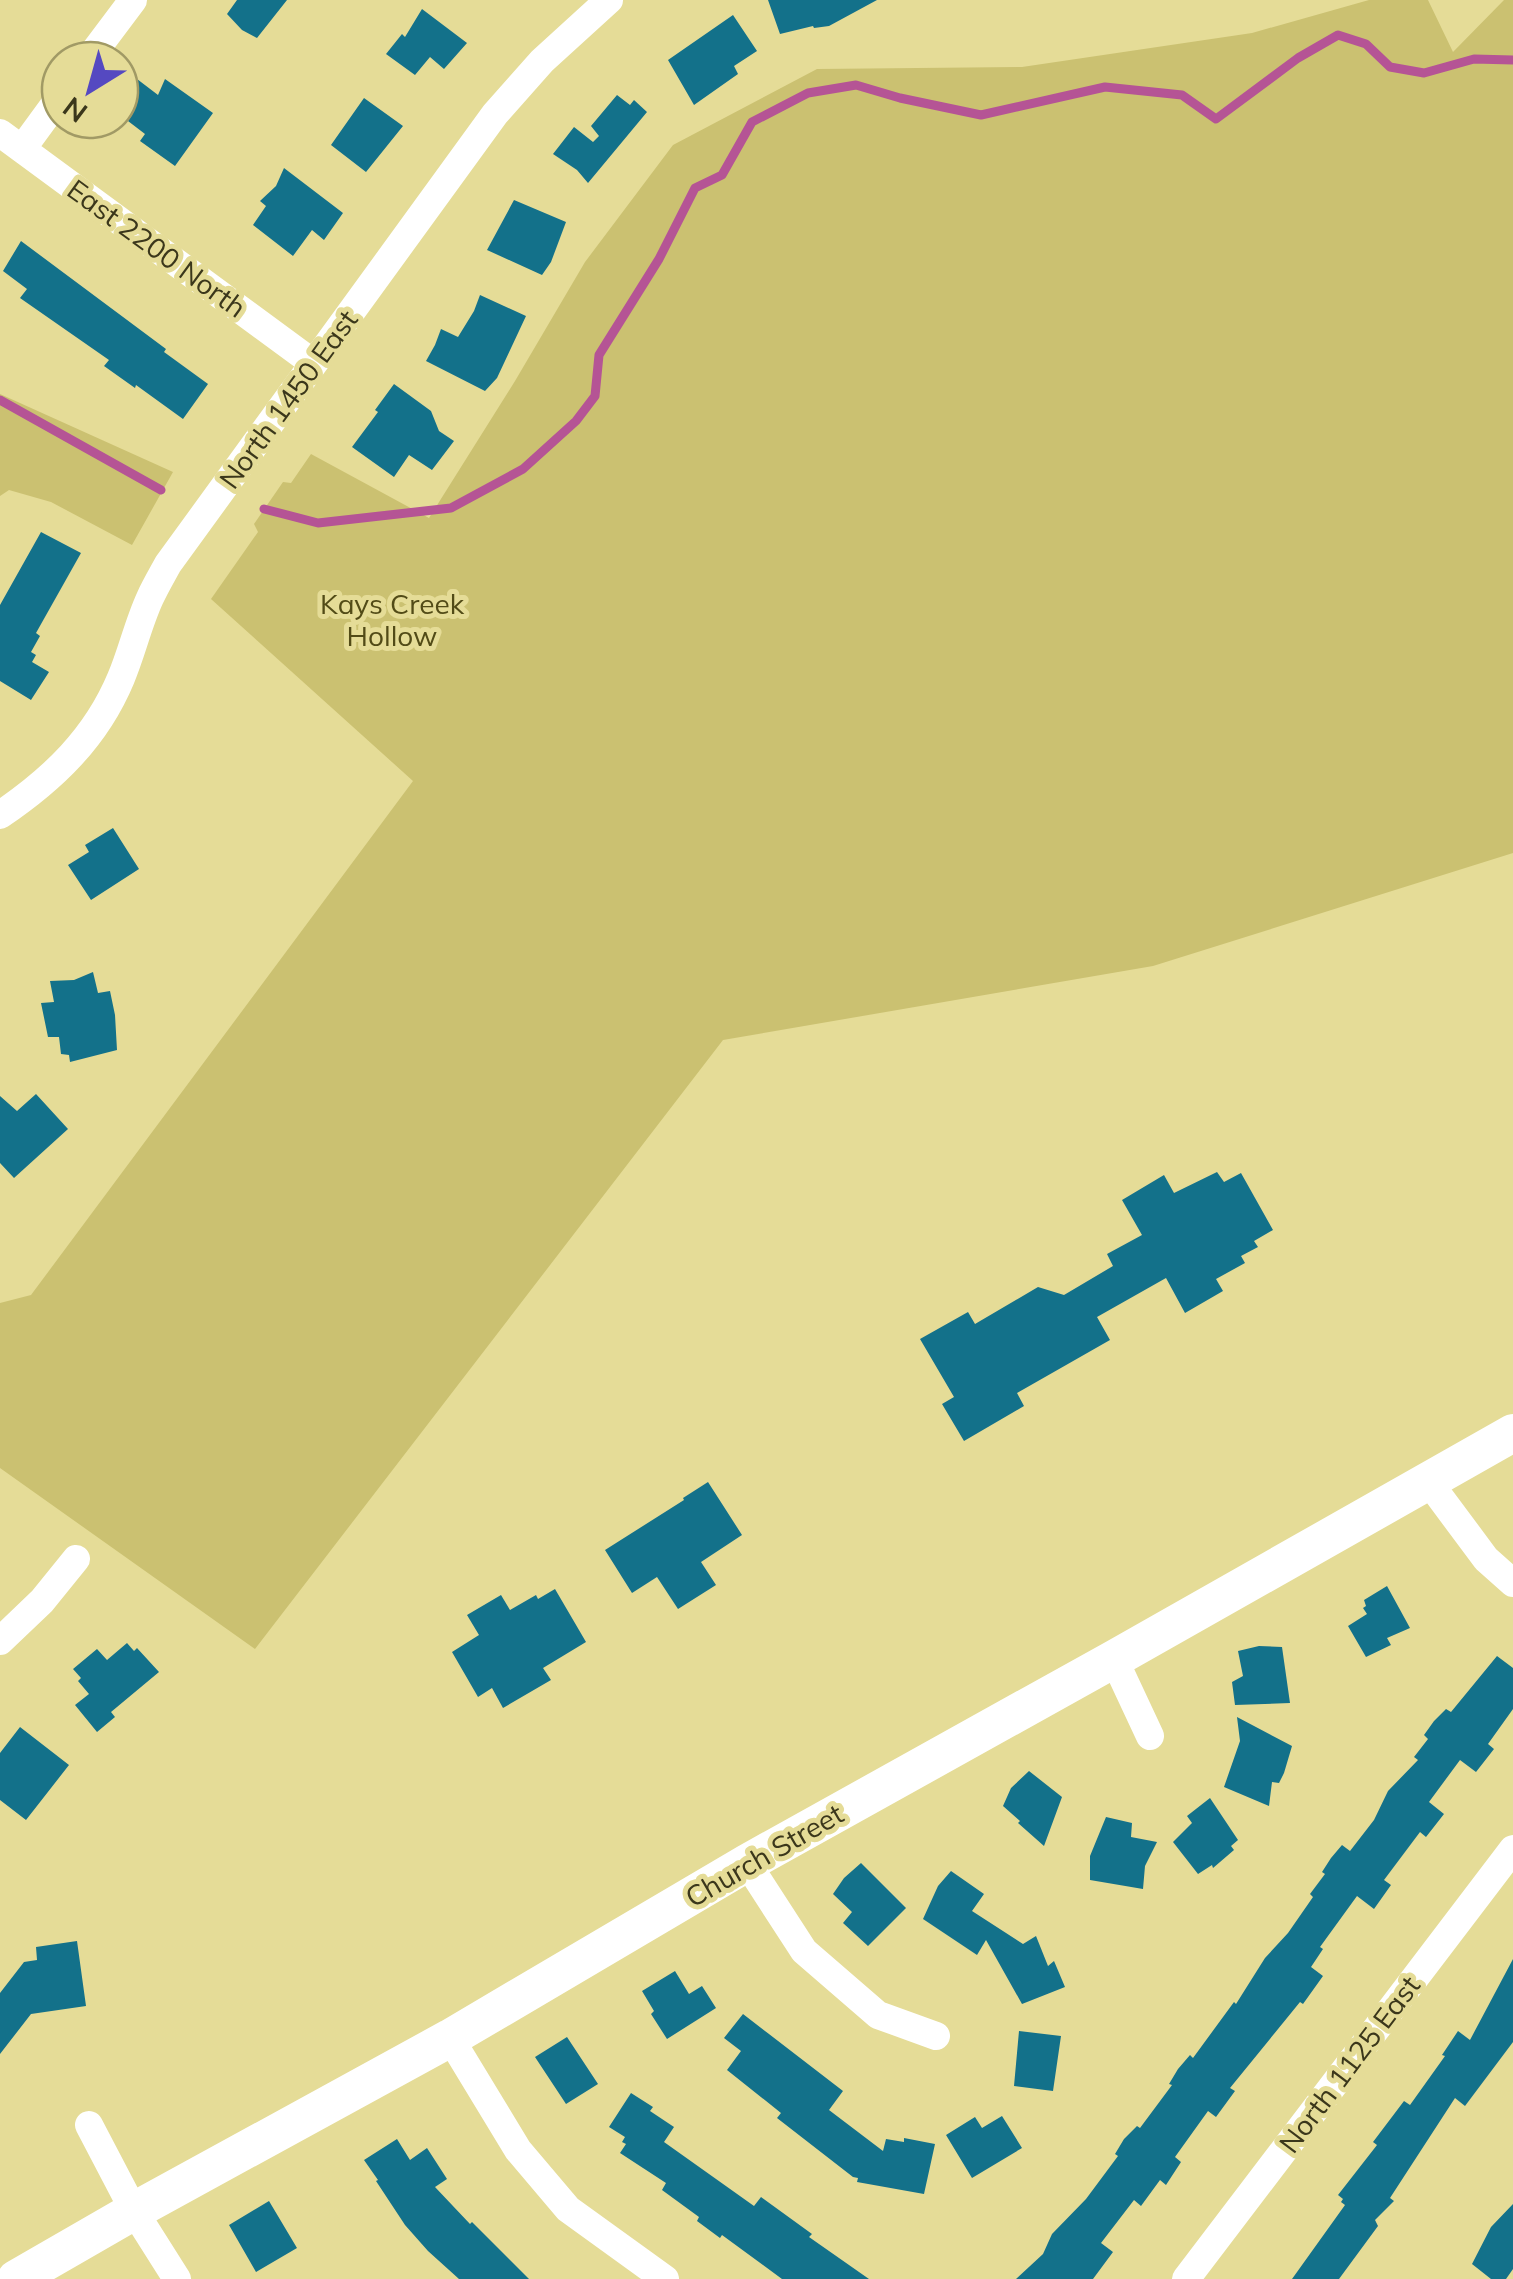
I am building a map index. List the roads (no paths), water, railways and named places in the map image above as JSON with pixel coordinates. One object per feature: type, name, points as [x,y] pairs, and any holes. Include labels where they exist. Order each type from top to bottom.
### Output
[{"type":"street","points":[[103,40],[133,0]]},
{"type":"street","name":"North 1450 East","points":[[0,815],[34,792],[67,762],[96,726],[120,680],[149,600],[168,564],[495,114],[542,61],[608,0]]},
{"type":"street","points":[[11,142],[40,116]]},
{"type":"street","name":"East 2200 North","points":[[11,142],[313,363]]},
{"type":"street","name":"Church Street","points":[[16,2279],[450,2038],[747,1863],[1513,1433]]},
{"type":"street","points":[[1428,1481],[1486,1559],[1513,1582]]},
{"type":"street","points":[[0,1641],[76,1559]]},
{"type":"street","points":[[1114,1660],[1150,1736]]},
{"type":"street","name":"North 1125 East","points":[[1186,2279],[1513,1849]]},
{"type":"street","points":[[747,1863],[804,1951],[878,2015],[936,2036]]},
{"type":"street","points":[[450,2038],[518,2150],[568,2209],[664,2279]]},
{"type":"street","points":[[88,2125],[134,2211],[177,2279]]},
{"type":"waterway","points":[[264,509],[318,523],[451,508],[523,469],[576,421],[595,396],[599,355],[659,259],[695,188],[722,175],[752,122],[808,93],[856,85],[981,115],[1105,87],[1182,95],[1216,119],[1298,58],[1338,35],[1366,44],[1390,67],[1424,73],[1474,59],[1513,60]]},
{"type":"waterway","points":[[0,400],[161,490]]},
{"type":"park label","name":"Kays Creek Hollow","points":[[392,619]]}]
